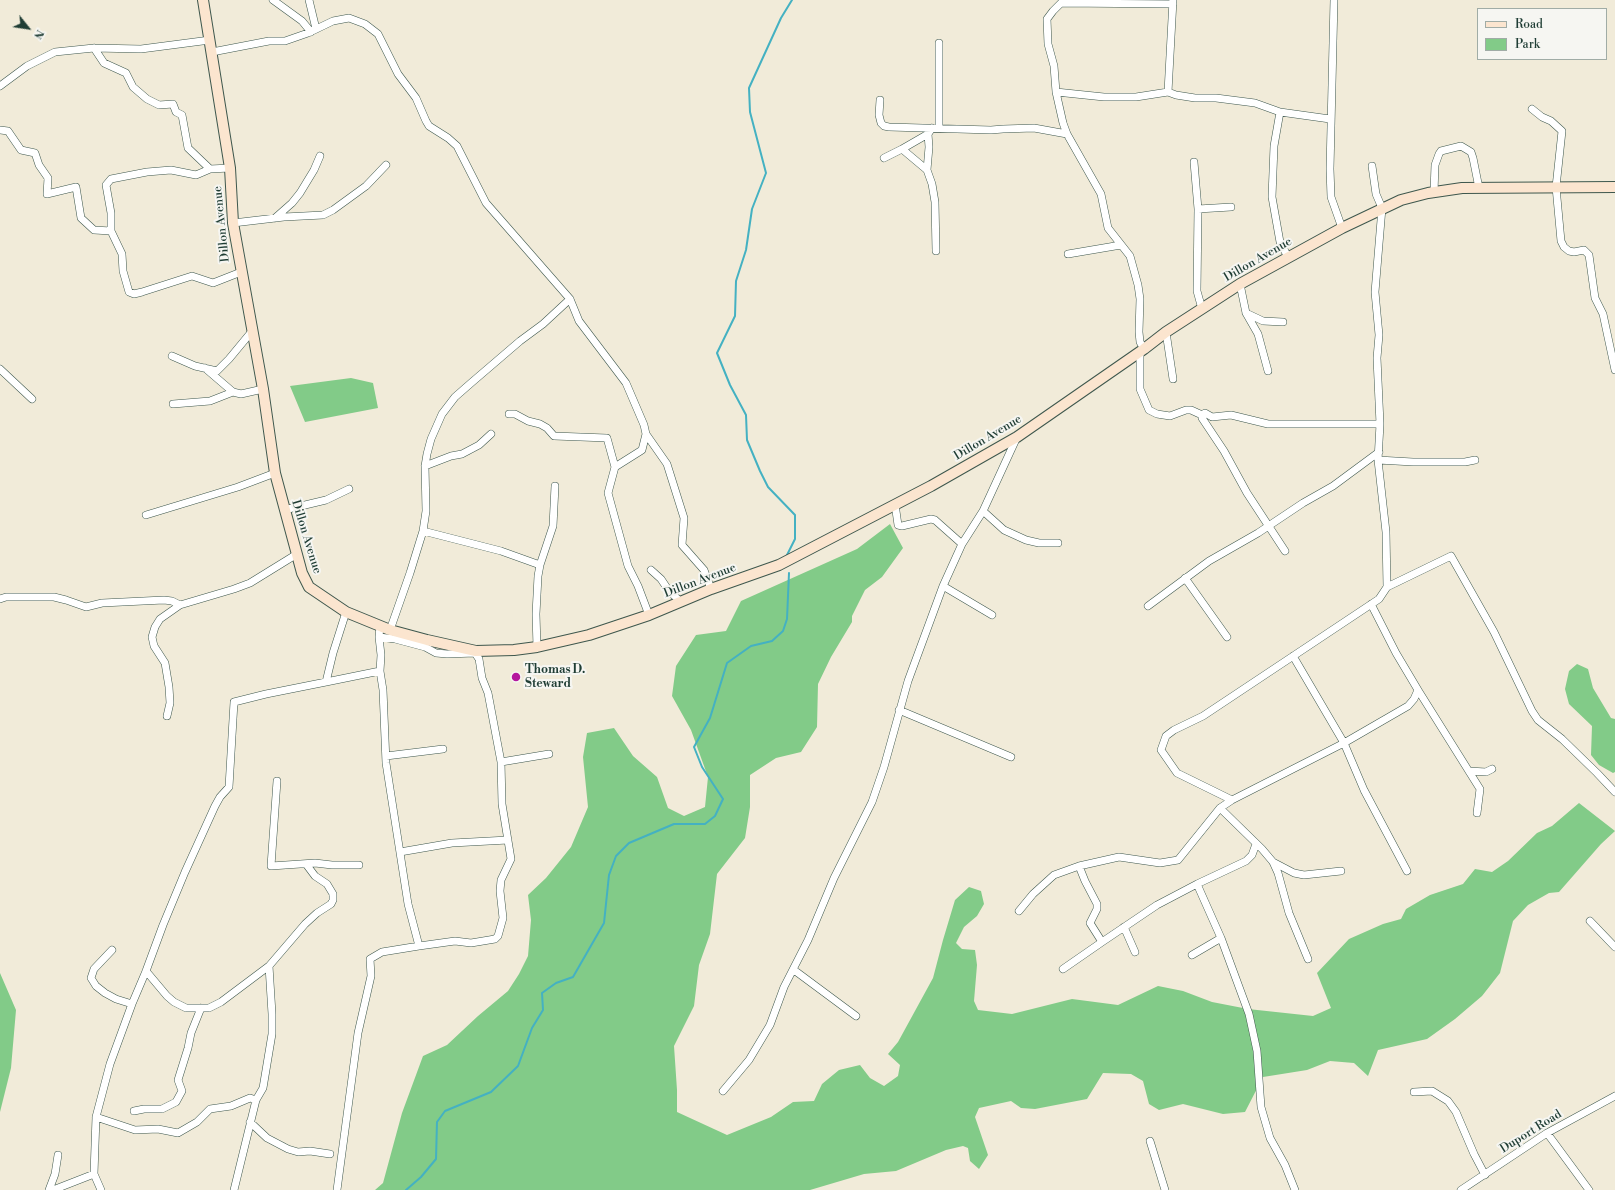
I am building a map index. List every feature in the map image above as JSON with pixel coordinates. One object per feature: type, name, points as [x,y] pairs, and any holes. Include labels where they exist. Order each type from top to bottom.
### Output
[{"type":"street","name":"Dillon Avenue","points":[[203,0],[230,168],[233,223],[263,389],[275,473],[292,543],[297,554],[302,573],[309,587],[346,612],[390,630],[427,640],[476,650],[514,650],[537,647],[590,635],[649,615],[711,589],[779,565],[931,486],[1017,437],[1166,332],[1240,284],[1342,228],[1401,200],[1434,192],[1462,188],[1615,187]]},
{"type":"street","points":[[273,0],[314,30]]},
{"type":"street","points":[[309,0],[314,30]]},
{"type":"street","points":[[1334,0],[1330,119],[1331,197],[1342,228]]},
{"type":"street","points":[[1168,92],[1173,2],[1061,3],[1047,19],[1047,32],[1054,66],[1056,92],[1067,134],[1101,194],[1108,228],[1130,256],[1134,270],[1140,299],[1139,332],[1142,350],[1140,389],[1149,410],[1157,414],[1170,416],[1186,410],[1191,410],[1202,415],[1204,413],[1212,417],[1231,415],[1268,424],[1380,424]]},
{"type":"street","points":[[212,52],[269,41],[285,41],[333,21],[349,18],[365,24],[378,34],[398,74],[416,98],[429,126],[448,138],[457,146],[486,203],[570,299],[579,321],[626,383],[644,425],[646,434],[667,464],[684,518],[682,545],[704,570],[711,589]]},
{"type":"street","points":[[0,86],[27,66],[55,52],[94,48],[141,49],[210,40]]},
{"type":"street","points":[[936,128],[939,42]]},
{"type":"street","points":[[94,48],[104,63],[126,73],[133,87],[147,99],[159,105],[173,104],[176,112],[182,116],[188,148],[210,168]]},
{"type":"street","points":[[1056,92],[1104,97],[1136,97],[1168,92],[1195,98],[1216,98],[1255,103],[1280,112],[1330,119]]},
{"type":"street","points":[[880,100],[879,115],[884,126],[991,130],[1003,128],[1034,128],[1067,134]]},
{"type":"street","points":[[1532,109],[1542,117],[1552,121],[1562,131],[1556,187],[1562,241],[1564,247],[1569,251],[1574,252],[1584,250],[1589,255],[1595,298],[1602,314],[1615,370]]},
{"type":"street","points":[[1280,112],[1274,146],[1272,197],[1280,242],[1288,257]]},
{"type":"street","points":[[884,158],[936,128]]},
{"type":"street","points":[[0,130],[8,131],[21,150],[35,153],[39,165],[48,178],[47,194],[76,187],[81,218],[94,230],[111,231]]},
{"type":"street","points":[[928,134],[929,147],[927,170],[932,184],[935,202],[936,251]]},
{"type":"street","points":[[1434,192],[1435,165],[1439,154],[1461,146],[1471,152],[1478,188]]},
{"type":"street","points":[[902,149],[927,170]]},
{"type":"street","points":[[274,219],[292,203],[300,193],[314,170],[320,156]]},
{"type":"street","points":[[1194,162],[1198,209],[1197,291],[1202,309]]},
{"type":"street","points":[[233,223],[323,215],[333,210],[366,186],[386,165]]},
{"type":"street","points":[[1372,166],[1376,194],[1382,208],[1376,292],[1379,335],[1377,358],[1380,424],[1379,456],[1386,532],[1387,587]]},
{"type":"street","points":[[230,168],[210,168],[196,175],[171,170],[147,172],[111,179],[106,185],[111,213],[111,231],[122,254],[122,271],[129,292],[134,294],[142,292],[192,276],[213,283],[241,272]]},
{"type":"street","points":[[1198,209],[1231,207]]},
{"type":"street","points":[[1068,254],[1121,245]]},
{"type":"street","points":[[1240,284],[1246,313],[1258,334],[1268,371]]},
{"type":"street","points":[[390,630],[423,531],[426,511],[425,466],[431,439],[442,414],[455,398],[520,341],[543,324],[570,299]]},
{"type":"street","points":[[1246,313],[1263,321],[1283,322]]},
{"type":"street","points":[[172,356],[194,366],[217,371],[234,354],[253,330]]},
{"type":"street","points":[[1166,332],[1173,379]]},
{"type":"street","points":[[205,368],[233,392],[241,394],[263,389]]},
{"type":"street","points":[[0,369],[32,399]]},
{"type":"street","points":[[173,404],[210,401],[233,392]]},
{"type":"street","points":[[509,414],[514,414],[528,421],[540,424],[547,428],[554,436],[607,438],[615,467],[608,493],[628,566],[638,586],[649,615]]},
{"type":"street","points":[[1202,415],[1202,418],[1224,451],[1247,493],[1285,550]]},
{"type":"street","points":[[425,466],[451,456],[462,454],[479,445],[491,434]]},
{"type":"street","points":[[615,467],[642,450],[646,434]]},
{"type":"street","points":[[723,1091],[749,1060],[770,1025],[784,987],[794,970],[848,848],[872,802],[884,767],[908,681],[943,586],[962,544],[983,511],[1017,437]]},
{"type":"street","points":[[1148,606],[1185,578],[1379,456],[1413,462],[1465,462],[1475,460]]},
{"type":"street","points":[[146,515],[238,487],[275,473]]},
{"type":"street","points":[[537,647],[536,614],[540,565],[553,526],[555,486]]},
{"type":"street","points":[[284,510],[326,500],[349,489]]},
{"type":"street","points":[[895,504],[898,525],[902,526],[931,519],[935,520],[962,544]]},
{"type":"street","points":[[983,511],[1004,530],[1026,540],[1039,543],[1058,543]]},
{"type":"street","points":[[423,531],[501,551],[540,565]]},
{"type":"street","points":[[167,716],[170,703],[165,663],[154,646],[152,637],[155,627],[160,619],[180,605],[234,590],[250,583],[297,554]]},
{"type":"street","points":[[1232,800],[1177,773],[1161,750],[1163,743],[1170,733],[1203,716],[1379,599],[1387,587],[1451,556],[1494,632],[1532,711],[1538,720],[1562,739],[1615,792]]},
{"type":"street","points":[[651,570],[661,579],[669,591],[681,602]]},
{"type":"street","points":[[1185,578],[1227,637]]},
{"type":"street","points":[[943,586],[992,615]]},
{"type":"street","points":[[0,599],[6,597],[54,598],[66,600],[86,607],[102,603],[164,600],[172,601],[180,605]]},
{"type":"street","points":[[1371,604],[1418,690],[1480,789],[1477,813]]},
{"type":"street","points":[[326,682],[333,653],[346,612]]},
{"type":"street","points":[[380,626],[378,637],[381,655],[380,671],[383,690],[386,756],[408,904],[419,946]]},
{"type":"street","points":[[337,1190],[358,1033],[371,976],[370,959],[382,952],[419,946],[454,941],[471,943],[495,939],[498,936],[503,918],[500,891],[501,880],[511,858],[502,804],[501,762],[488,693],[482,678],[479,659],[475,653],[436,653],[425,647],[395,639],[378,637]]},
{"type":"street","points":[[1293,656],[1344,743],[1364,790],[1407,871]]},
{"type":"street","points":[[101,1190],[94,1174],[96,1117],[110,1064],[162,925],[215,806],[229,787],[234,702],[280,691],[380,671]]},
{"type":"street","points":[[1019,911],[1033,894],[1054,875],[1079,866],[1119,857],[1160,863],[1178,860],[1220,808],[1232,800],[1344,743],[1408,706],[1414,699],[1418,690]]},
{"type":"street","points":[[899,710],[1011,757]]},
{"type":"street","points":[[386,756],[443,749]]},
{"type":"street","points":[[501,762],[549,754]]},
{"type":"street","points":[[1469,771],[1486,772],[1492,769]]},
{"type":"street","points":[[277,781],[271,866],[315,863],[332,865],[359,865]]},
{"type":"street","points":[[1220,808],[1273,862],[1278,873],[1289,913],[1308,959]]},
{"type":"street","points":[[400,852],[452,843],[508,840]]},
{"type":"street","points":[[1063,970],[1157,905],[1246,861],[1252,855],[1256,844]]},
{"type":"street","points":[[1273,862],[1294,873],[1304,875],[1341,871]]},
{"type":"street","points":[[146,971],[167,996],[174,1002],[186,1008],[209,1008],[221,1002],[269,966],[305,924],[333,900],[333,894],[327,884],[314,876],[306,864]]},
{"type":"street","points":[[1079,866],[1097,904],[1097,909],[1090,923],[1102,942]]},
{"type":"street","points":[[1197,884],[1221,938],[1249,1014],[1257,1051],[1261,1107],[1270,1138],[1286,1165],[1294,1190]]},
{"type":"street","points":[[1590,921],[1615,947]]},
{"type":"street","points":[[1124,927],[1134,952]]},
{"type":"street","points":[[1192,955],[1221,938]]},
{"type":"street","points":[[112,950],[94,969],[91,978],[96,986],[105,993],[116,999],[132,1004]]},
{"type":"street","points":[[234,1190],[256,1100],[262,1088],[272,1034],[269,966]]},
{"type":"street","points":[[794,970],[856,1016]]},
{"type":"street","points":[[134,1111],[144,1109],[162,1109],[176,1102],[182,1091],[178,1080],[191,1034],[201,1008]]},
{"type":"street","points":[[1414,1092],[1432,1091],[1448,1101],[1456,1112],[1474,1154],[1485,1175]]},
{"type":"street","name":"Duport Road","points":[[1461,1190],[1547,1133],[1615,1096]]},
{"type":"street","points":[[96,1117],[135,1130],[158,1128],[178,1133],[197,1122],[210,1109],[230,1106],[250,1098],[256,1100]]},
{"type":"street","points":[[250,1122],[267,1138],[288,1149],[298,1152],[310,1151],[330,1154]]},
{"type":"street","points":[[1547,1133],[1589,1190]]},
{"type":"street","points":[[1150,1141],[1165,1190]]},
{"type":"street","points":[[49,1190],[55,1174],[58,1155]]},
{"type":"street","points":[[53,1190],[94,1174]]},
{"type":"green space","points":[[351,378],[373,383],[378,408],[305,422],[290,386]]},
{"type":"green space","points":[[890,524],[903,548],[882,577],[865,590],[852,616],[852,622],[831,657],[818,684],[817,727],[801,752],[776,758],[750,775],[750,807],[745,838],[717,874],[710,934],[699,965],[694,1006],[674,1046],[677,1112],[727,1135],[771,1117],[793,1102],[814,1101],[822,1084],[839,1070],[860,1065],[870,1078],[884,1086],[898,1076],[900,1065],[888,1054],[898,1042],[933,978],[955,900],[969,887],[981,891],[984,904],[977,916],[964,927],[956,943],[962,949],[975,950],[977,965],[974,1001],[978,1010],[1012,1014],[1072,999],[1118,1005],[1158,986],[1183,991],[1212,1002],[1248,1009],[1313,1016],[1331,1008],[1317,973],[1349,939],[1383,924],[1401,919],[1406,909],[1430,895],[1463,884],[1475,869],[1492,872],[1508,861],[1537,833],[1552,826],[1579,803],[1615,831],[1601,844],[1559,892],[1549,893],[1528,905],[1513,921],[1500,973],[1482,996],[1455,1019],[1427,1039],[1378,1050],[1368,1076],[1354,1063],[1330,1061],[1307,1070],[1263,1077],[1245,1112],[1223,1114],[1183,1104],[1159,1110],[1149,1104],[1143,1081],[1131,1074],[1103,1073],[1087,1099],[1035,1109],[1021,1108],[1011,1101],[979,1108],[975,1117],[988,1155],[979,1169],[970,1161],[968,1148],[963,1146],[946,1150],[896,1171],[864,1174],[810,1190],[375,1190],[383,1183],[402,1113],[423,1056],[447,1045],[508,991],[528,956],[531,920],[528,895],[546,878],[571,847],[588,807],[583,757],[587,733],[614,728],[633,756],[657,777],[668,808],[684,816],[705,807],[708,777],[691,730],[672,696],[676,666],[696,635],[726,631],[741,601],[857,549]]},
{"type":"green space","points":[[1577,664],[1588,669],[1593,688],[1611,718],[1615,719],[1615,772],[1613,773],[1599,765],[1591,755],[1592,726],[1569,704],[1565,689],[1569,671]]},
{"type":"green space","points":[[0,973],[16,1010],[11,1068],[0,1112]]},
{"type":"waterway","points":[[786,557],[795,539],[795,515],[768,487],[760,471],[747,440],[746,415],[730,385],[717,353],[735,316],[736,281],[746,250],[752,209],[766,173],[750,112],[749,88],[781,18],[792,0]]},
{"type":"waterway","points":[[406,1190],[421,1177],[436,1159],[437,1122],[445,1111],[491,1092],[518,1066],[532,1028],[543,1010],[542,993],[556,983],[573,977],[604,923],[609,875],[616,856],[629,843],[674,824],[705,824],[715,816],[723,799],[702,767],[694,747],[710,718],[727,663],[751,646],[772,641],[783,631],[787,619],[789,573]]},
{"type":"place","name":"Thomas D. Steward","points":[[516,677]]}]
